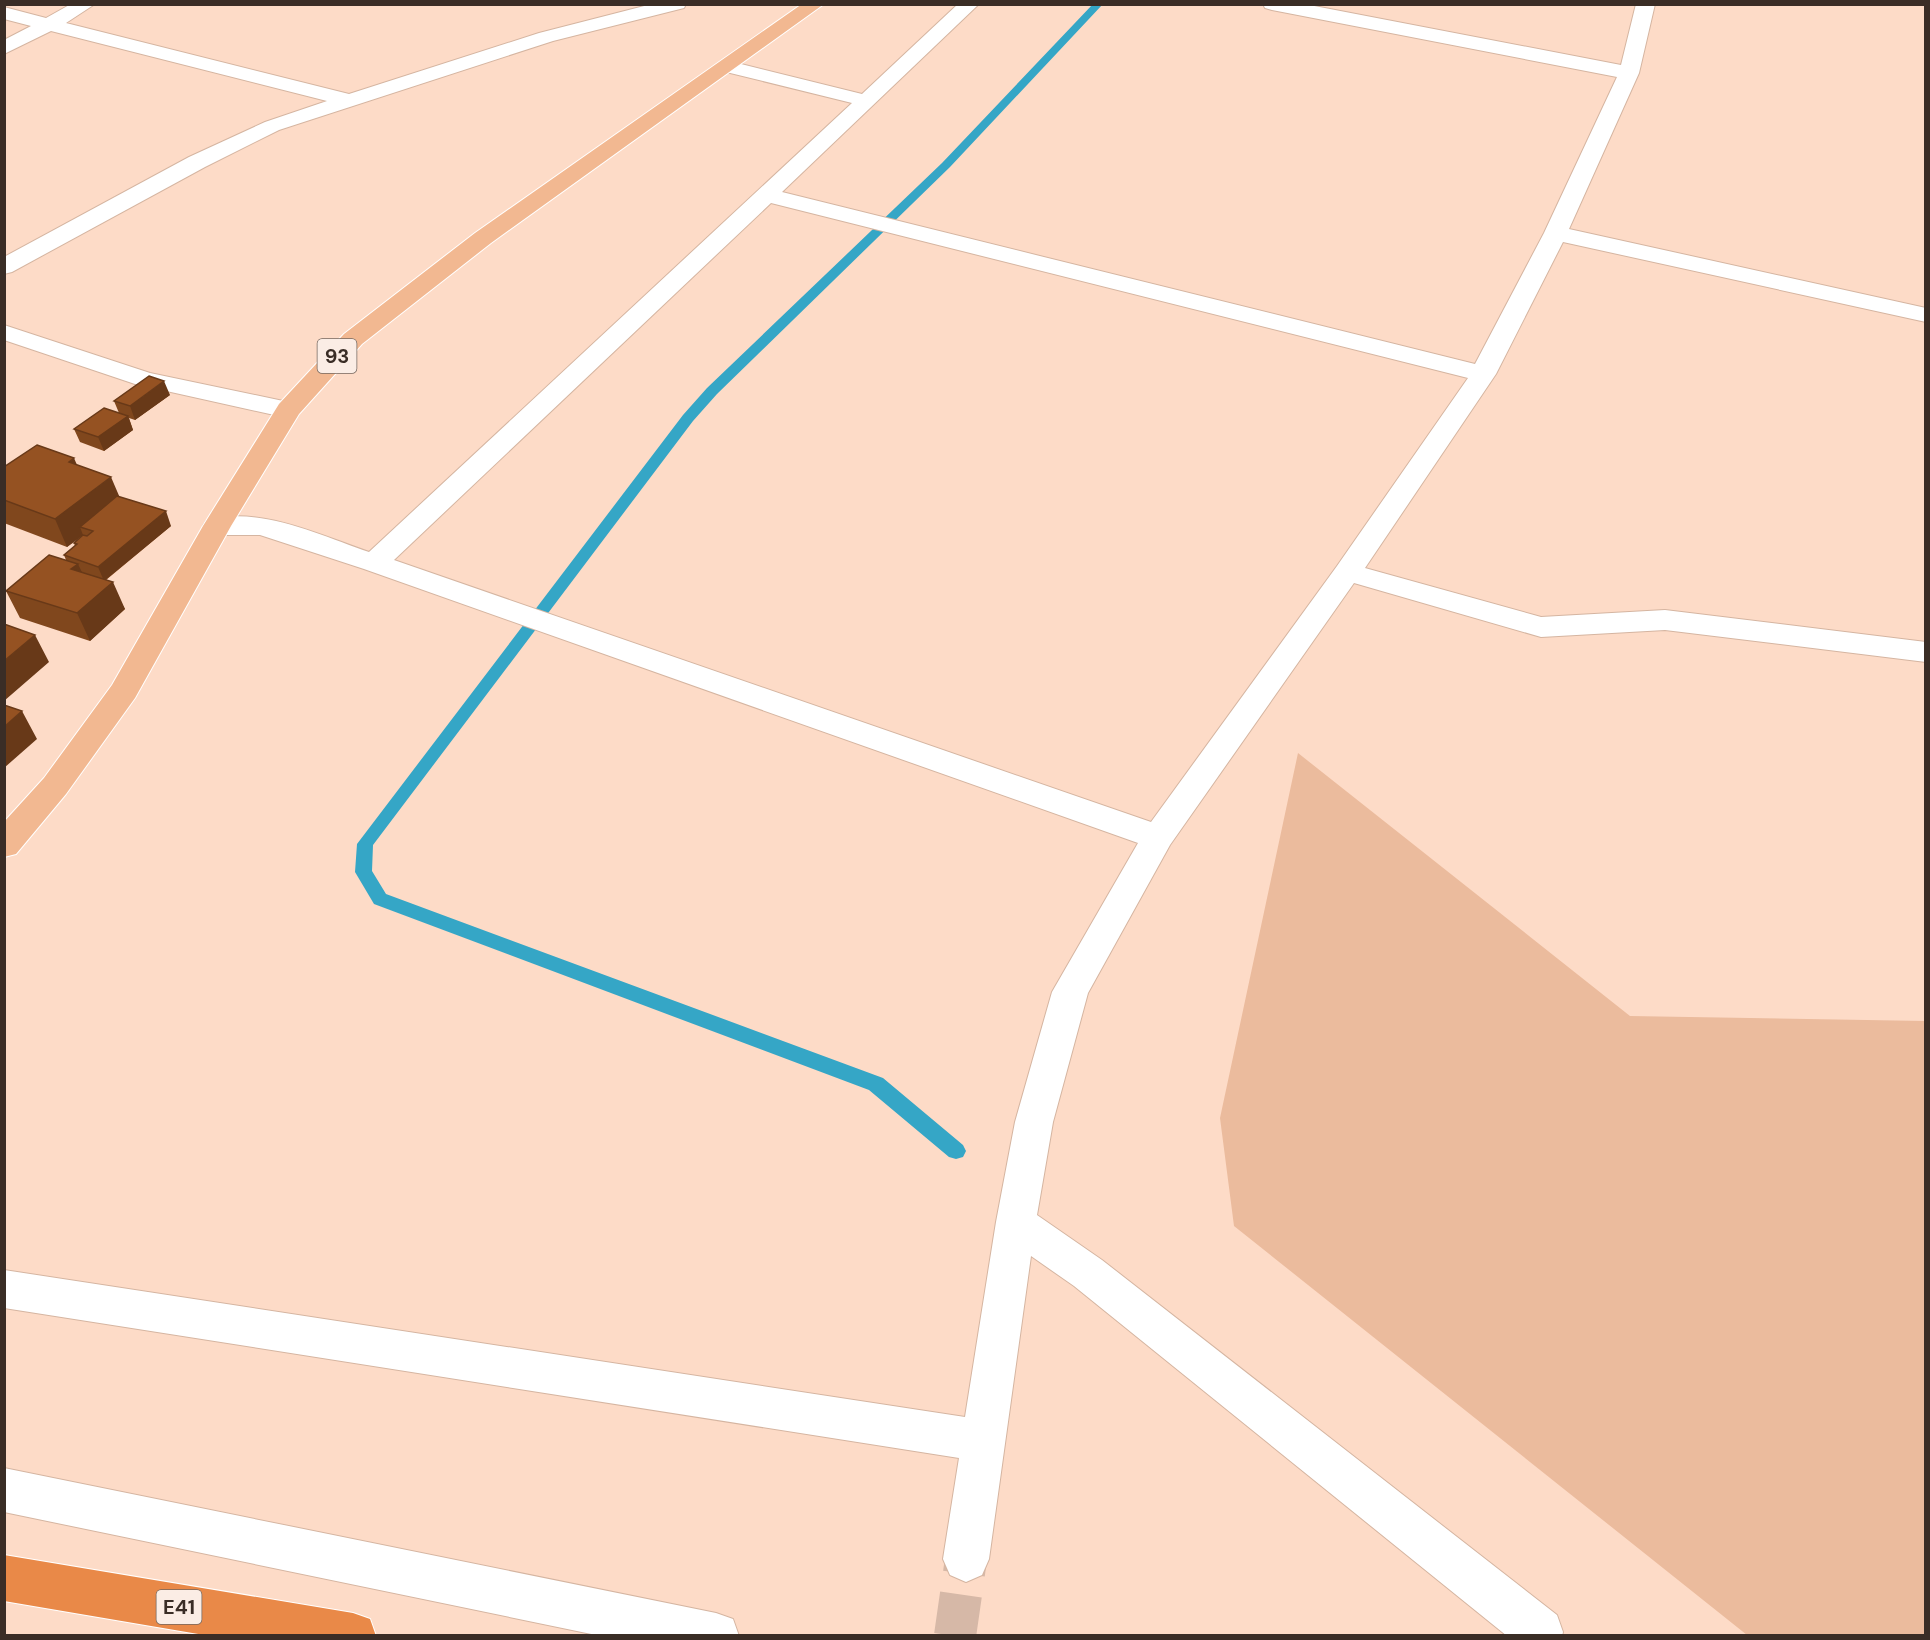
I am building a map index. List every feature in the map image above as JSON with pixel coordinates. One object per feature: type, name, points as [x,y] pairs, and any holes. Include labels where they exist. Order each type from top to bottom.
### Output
[{"type":"highway","name":"E41","points":[[4,1578],[353,1635]]},
{"type":"main road","name":"93","points":[[4,845],[55,786],[124,691],[217,526],[288,410],[352,339],[483,238],[729,67],[815,4]]},
{"type":"street","points":[[4,48],[86,4]]},
{"type":"street","points":[[4,267],[197,162],[272,126],[546,37],[677,4]]},
{"type":"street","points":[[374,562],[970,4]]},
{"type":"street","points":[[1272,4],[1629,73]]},
{"type":"street","points":[[966,1559],[1016,1222],[1034,1122],[1070,992],[1158,837],[1347,572],[1483,374],[1556,233],[1629,73],[1646,4]]},
{"type":"street","points":[[4,13],[351,101]]},
{"type":"street","points":[[729,67],[867,101]]},
{"type":"street","points":[[767,195],[1483,374]]},
{"type":"street","points":[[1556,233],[1926,315]]},
{"type":"street","points":[[4,332],[144,379],[288,410]]},
{"type":"street","points":[[217,526],[262,526],[374,562],[1158,837]]},
{"type":"street","points":[[1347,572],[1541,627],[1665,620],[1926,652]]},
{"type":"street","points":[[1016,1222],[1097,1280],[1540,1632]]},
{"type":"street","points":[[4,1289],[984,1441]]},
{"type":"street","points":[[4,1490],[716,1635]]},
{"type":"shaded area","points":[[1298,753],[1630,1016],[1925,1021],[1925,1635],[1747,1635],[1234,1226],[1220,1118]]},
{"type":"building","points":[[149,376],[164,381],[130,406],[114,401]]},
{"type":"building","points":[[104,408],[128,416],[98,437],[74,429]]},
{"type":"building","points":[[37,445],[74,458],[69,462],[111,477],[55,519],[4,500],[4,467]]},
{"type":"building","points":[[117,496],[166,511],[98,567],[64,555],[77,544],[74,543],[83,535],[87,536],[93,531],[80,527]]},
{"type":"building","points":[[49,555],[78,564],[71,569],[113,582],[77,613],[6,591]]},
{"type":"building","points":[[4,624],[35,635],[4,661]]},
{"type":"building","points":[[4,705],[22,711],[4,727]]},
{"type":"waterway","points":[[956,1151],[876,1084],[380,899],[363,872],[365,844],[688,418],[712,391],[946,165],[1099,4]]},
{"type":"tunnel","points":[[955,1636],[966,1559]]}]
